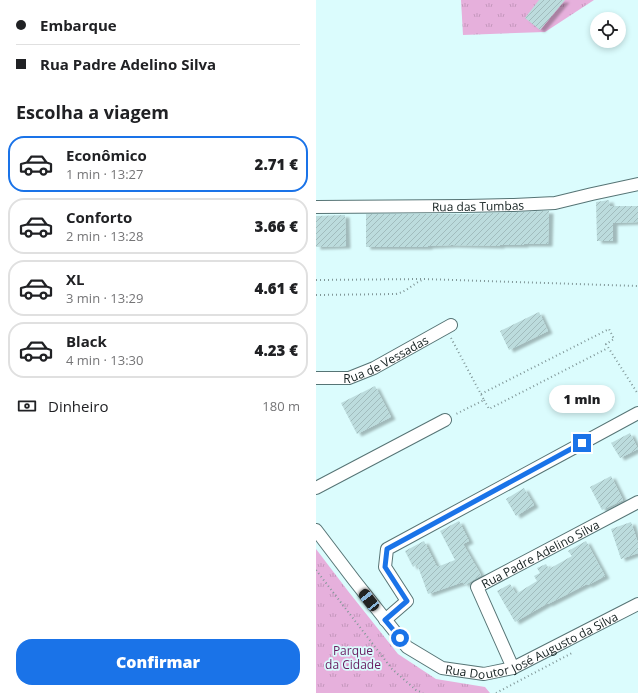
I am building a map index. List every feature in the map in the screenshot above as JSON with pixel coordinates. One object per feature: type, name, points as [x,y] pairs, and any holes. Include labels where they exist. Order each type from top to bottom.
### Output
[{"type":"street","name":"Rua das Tumbas","points":[[316,206],[500,205],[555,203],[638,184]]},
{"type":"street","name":"Rua de Vessadas","points":[[316,378],[349,378],[374,368],[448,326]]},
{"type":"street","points":[[385,620],[407,601],[385,567],[387,549],[638,413]]},
{"type":"street","points":[[316,488],[445,420]]},
{"type":"street","name":"Rua Padre Adelino Silva","points":[[513,668],[477,587],[638,502]]},
{"type":"street","name":"Rua Doutor José Augusto da Silva","points":[[316,530],[407,647],[442,668],[484,674],[513,668],[638,604]]},
{"type":"path","points":[[316,295],[396,294],[403,292],[423,279]]},
{"type":"path","points":[[316,280],[423,279],[638,286]]},
{"type":"path","points":[[448,326],[489,409],[608,348]]},
{"type":"path","points":[[481,394],[609,329],[614,339],[606,344],[638,394]]},
{"type":"path","points":[[445,420],[484,400]]},
{"type":"path","points":[[316,570],[392,669],[416,690],[423,693]]},
{"type":"path","points":[[496,693],[576,651]]},
{"type":"green space","points":[[461,0],[594,0],[545,32],[463,35]]},
{"type":"green space","name":"Parque da Cidade","points":[[316,549],[398,654],[436,679],[485,687],[490,693],[316,693]]},
{"type":"building","points":[[539,0],[565,0],[540,30],[525,18]]},
{"type":"building","points":[[609,200],[610,206],[638,206],[638,222],[613,223],[613,241],[597,241],[596,202]]},
{"type":"building","points":[[549,211],[548,244],[500,246],[452,245],[428,247],[366,247],[366,214],[465,214]]},
{"type":"building","points":[[345,215],[346,246],[316,247],[316,216]]},
{"type":"building","points":[[539,312],[548,331],[509,350],[500,331]]},
{"type":"building","points":[[375,386],[391,417],[357,434],[341,403]]},
{"type":"building","points":[[630,433],[638,449],[620,458],[611,443]]},
{"type":"building","points":[[611,476],[623,500],[602,510],[590,487]]},
{"type":"building","points":[[524,488],[534,505],[516,516],[506,499]]},
{"type":"building","points":[[459,521],[469,541],[463,544],[481,575],[465,585],[463,582],[428,594],[417,564],[413,567],[405,551],[424,541],[437,567],[455,560],[440,531]]},
{"type":"building","points":[[631,522],[638,543],[638,553],[621,559],[611,529]]},
{"type":"building","points":[[586,541],[605,576],[548,603],[515,622],[497,591],[510,584],[516,594],[537,581],[534,576],[540,573],[537,568],[546,564],[549,569],[572,556],[568,551]]},
{"type":"route","points":[[400,638],[385,620],[407,601],[385,567],[387,549],[582,443]]}]
